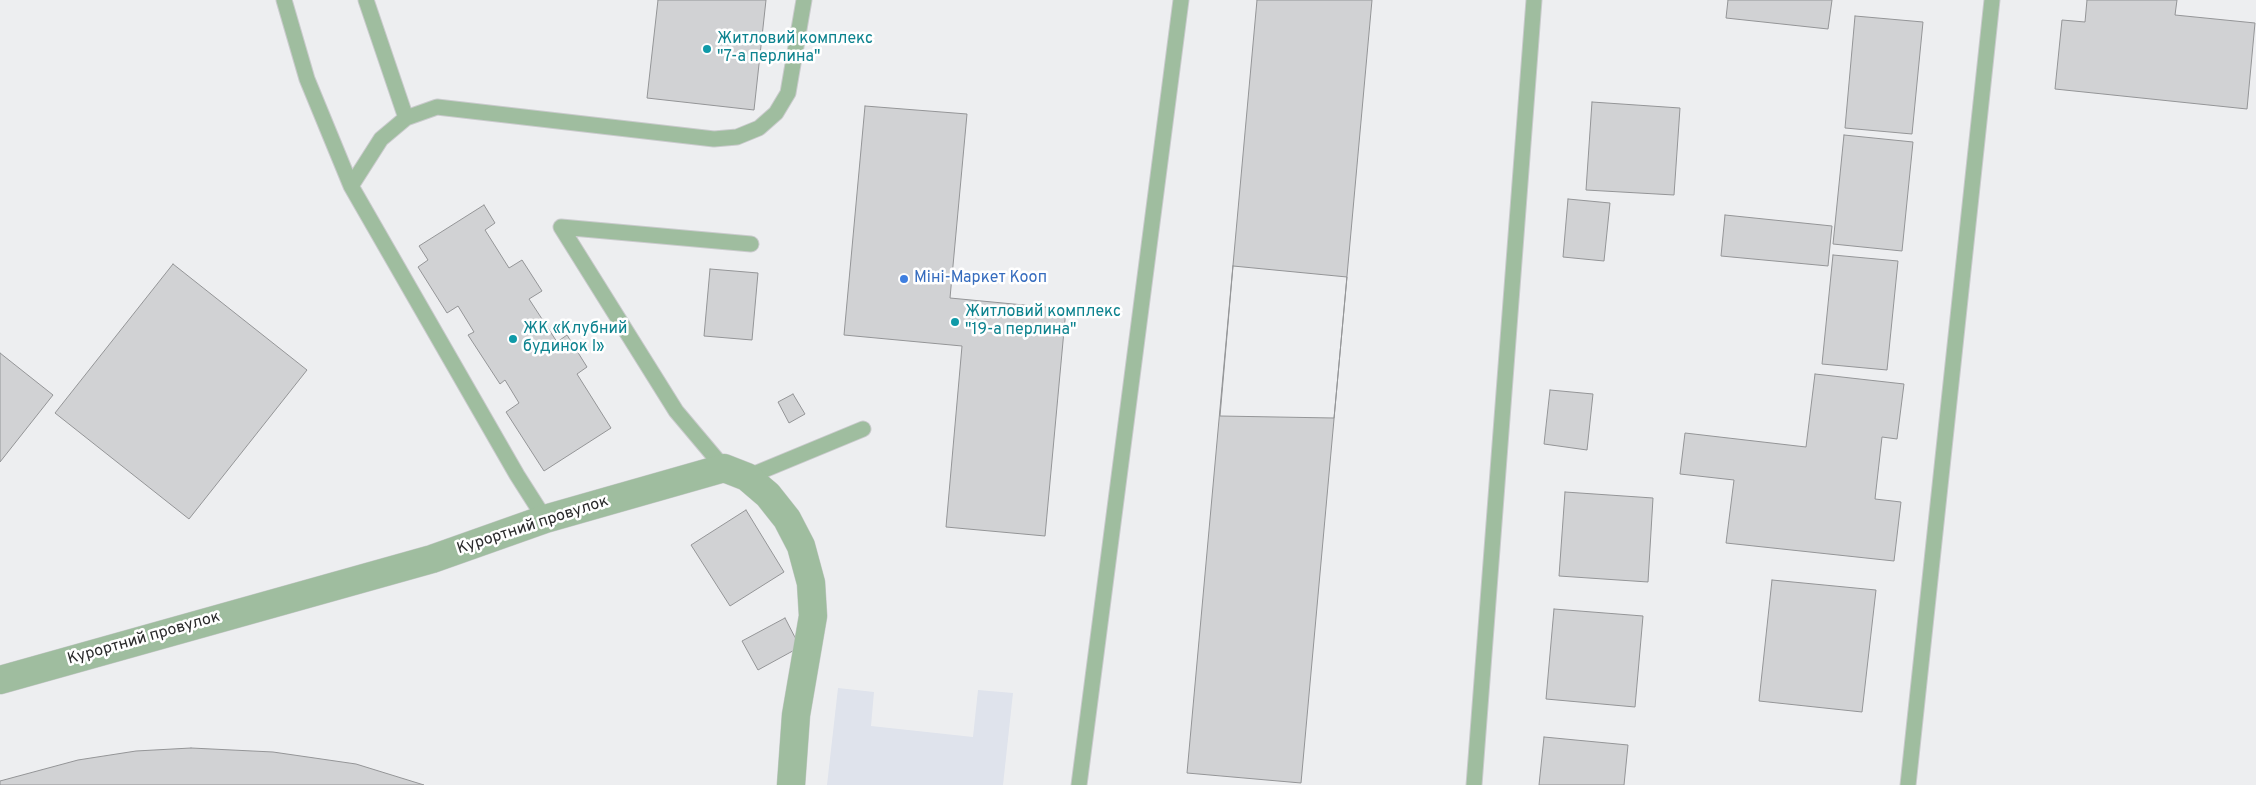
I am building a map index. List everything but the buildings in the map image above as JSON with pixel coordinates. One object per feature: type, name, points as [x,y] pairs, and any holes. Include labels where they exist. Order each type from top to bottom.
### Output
[{"type":"street","name":"Курортний провулок","points":[[0,680],[432,559],[545,519],[735,472]]},
{"type":"street","points":[[735,472],[768,495],[787,519],[801,546],[811,583],[813,616],[796,715],[791,785]]},
{"type":"lane","points":[[284,0],[307,79],[351,186],[545,519]]},
{"type":"lane","points":[[366,0],[406,118]]},
{"type":"lane","points":[[351,186],[381,139],[406,118],[437,106],[714,139],[737,137],[758,128],[776,113],[788,93],[804,0]]},
{"type":"lane","points":[[1079,785],[1180,0]]},
{"type":"lane","points":[[1474,785],[1534,0]]},
{"type":"lane","points":[[1908,785],[1992,0]]},
{"type":"lane","points":[[752,244],[562,227],[676,411],[735,472],[863,429]]},
{"type":"shaded area","points":[[838,688],[874,692],[871,726],[973,737],[978,690],[1013,693],[1003,785],[827,785]]},
{"type":"place","name":"Житловий комплекс \"7-а перлина\"","points":[[707,49]]},
{"type":"place","name":"Міні-Маркет Кооп","points":[[904,279]]},
{"type":"place","name":"Житловий комплекс \"19-а перлина\"","points":[[955,322]]},
{"type":"place","name":"ЖК «Клубний будинок I»","points":[[513,339]]}]
